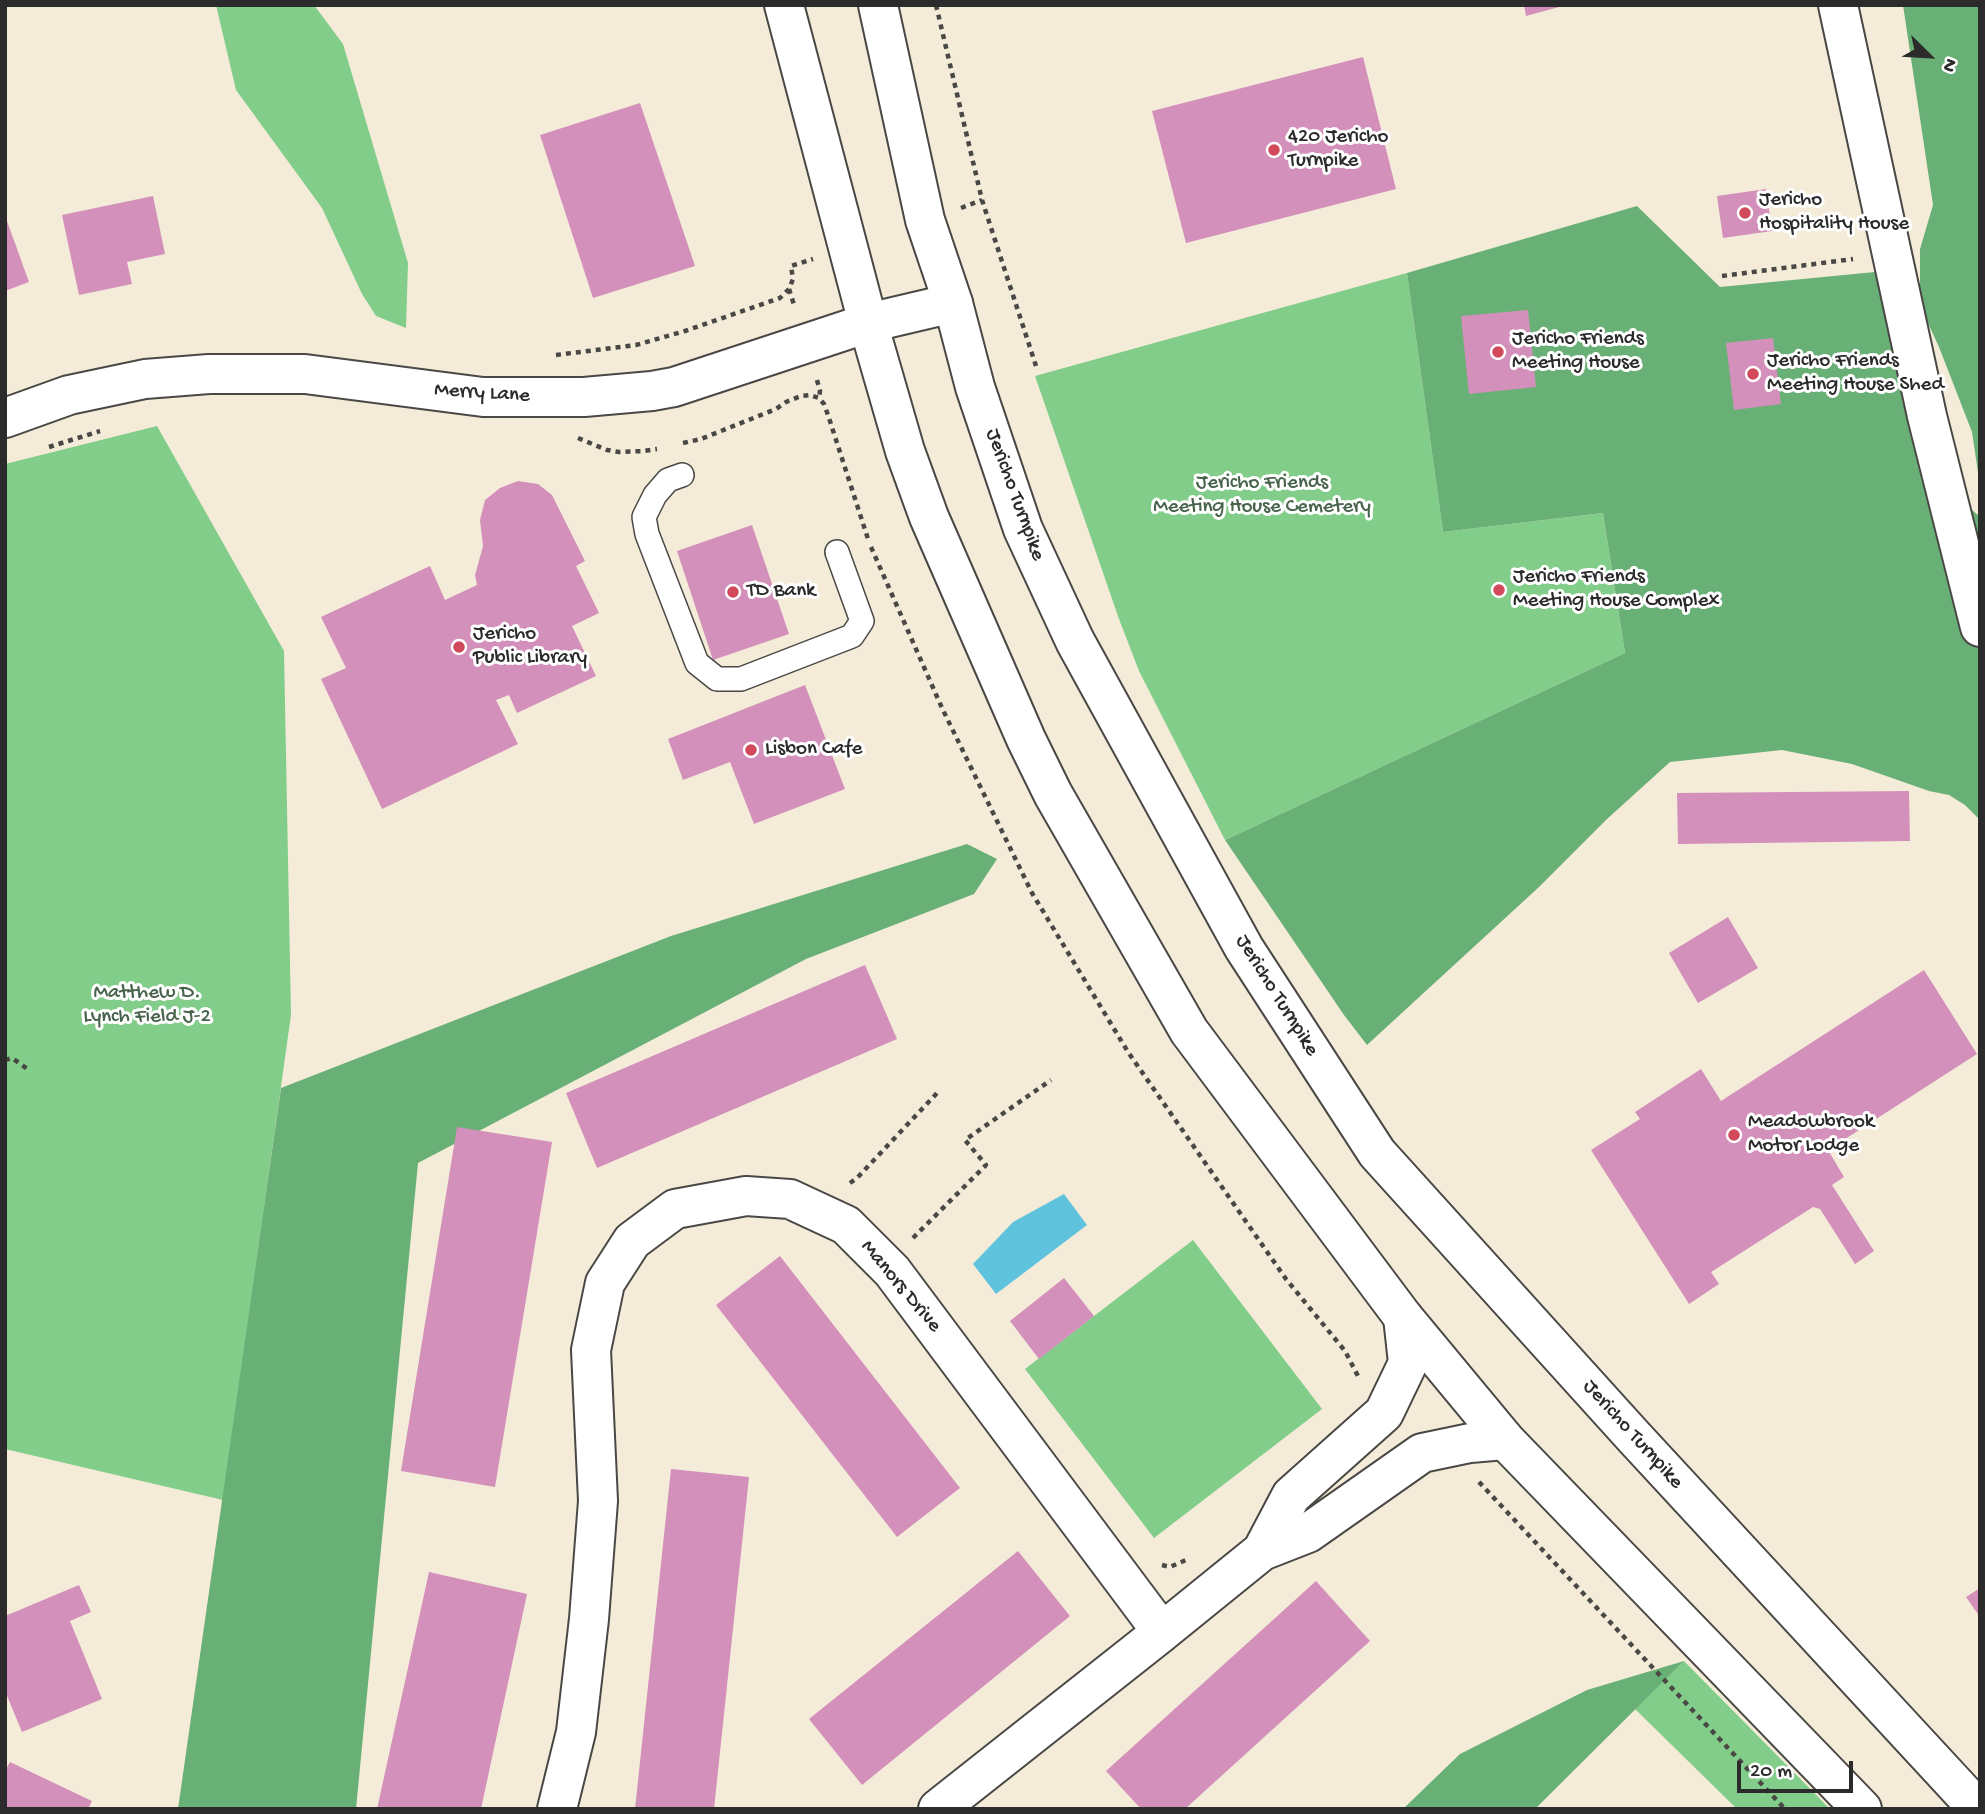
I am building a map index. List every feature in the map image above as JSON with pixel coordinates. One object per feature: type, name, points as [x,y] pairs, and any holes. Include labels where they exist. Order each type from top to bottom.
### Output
[{"type":"main road","name":"Jericho Turnpike","points":[[878,5],[925,220],[953,303],[975,387],[1023,529],[1075,641],[1244,948],[1377,1153],[1625,1427],[1978,1809]]},
{"type":"main road","points":[[1838,5],[1927,416],[1980,626]]},
{"type":"main road","points":[[783,14],[905,451],[929,517],[1026,739],[1053,794],[1189,1031],[1403,1317],[1505,1440],[1862,1809]]},
{"type":"main road","name":"Merry Lane","points":[[5,418],[82,392],[145,379],[209,374],[305,374],[482,397],[584,397],[640,392],[674,387],[868,323],[953,303]]},
{"type":"main road","name":"Manors Drive","points":[[557,1809],[576,1732],[589,1619],[598,1501],[591,1350],[605,1283],[632,1241],[675,1209],[746,1196],[790,1199],[846,1225],[892,1271],[1161,1632]]},
{"type":"main road","points":[[1262,1551],[1291,1496],[1384,1413],[1408,1363],[1403,1317]]},
{"type":"main road","points":[[938,1809],[1262,1551],[1308,1533],[1422,1453],[1470,1443],[1505,1440]]},
{"type":"lane","points":[[682,475],[668,480],[655,495],[644,517],[647,534],[696,663],[717,679],[741,678],[852,636],[862,621],[837,552]]},
{"type":"path","points":[[936,5],[982,200],[1036,366]]},
{"type":"path","points":[[1722,276],[1892,254]]},
{"type":"path","points":[[551,356],[636,345],[780,298],[789,289],[793,279],[791,266]]},
{"type":"path","points":[[672,446],[701,439],[801,396],[810,395],[824,404],[861,522],[896,606],[942,708],[1032,893],[1128,1052],[1286,1279],[1345,1351],[1360,1380]]},
{"type":"path","points":[[44,449],[108,429]]},
{"type":"path","points":[[572,435],[607,450],[619,452],[663,447]]},
{"type":"path","points":[[5,1060],[12,1058],[29,1070]]},
{"type":"path","points":[[908,1243],[986,1165],[965,1140],[1051,1080]]},
{"type":"path","points":[[846,1186],[858,1178],[939,1091]]},
{"type":"path","points":[[1472,1475],[1785,1809]]},
{"type":"path","points":[[1157,1564],[1170,1567],[1188,1559]]},
{"type":"green space","points":[[216,5],[314,5],[343,44],[408,263],[406,328],[376,316],[362,294],[322,208],[236,90]]},
{"type":"green space","points":[[1903,5],[1980,5],[1980,486],[1972,432],[1927,321],[1920,292],[1920,249],[1933,205]]},
{"type":"green space","points":[[1637,206],[1720,287],[1875,272],[1889,278],[1962,501],[1980,517],[1980,820],[1965,805],[1949,795],[1929,791],[1852,764],[1782,750],[1670,762],[1367,1045],[1225,840],[1625,653],[1603,513],[1443,532],[1407,273]]},
{"type":"green space","name":"Jericho Friends Meeting House Cemetery","points":[[1407,273],[1443,532],[1603,513],[1625,653],[1225,840],[1139,671],[1035,376]]},
{"type":"green space","name":"Matthew D. Lynch Field J-2","points":[[157,426],[284,651],[291,1015],[223,1500],[5,1449],[5,464]]},
{"type":"green space","points":[[967,844],[997,859],[974,894],[806,959],[418,1163],[356,1809],[178,1809],[281,1088],[671,936]]},
{"type":"green space","points":[[1193,1240],[1322,1409],[1154,1538],[1025,1369]]},
{"type":"green space","points":[[1684,1661],[1830,1809],[1737,1809],[1635,1709]]},
{"type":"green space","points":[[1684,1661],[1535,1809],[1403,1809],[1460,1754],[1587,1690]]},
{"type":"water","points":[[1064,1194],[1087,1225],[996,1294],[973,1264],[1013,1222]]},
{"type":"building","points":[[1524,5],[1563,5],[1563,6],[1526,16]]},
{"type":"building","name":"420 Jericho Turnpike","points":[[1363,57],[1396,189],[1186,243],[1152,111]]},
{"type":"building","points":[[640,103],[695,266],[593,298],[540,135]]},
{"type":"building","name":"Jericho Hospitality House","points":[[1766,189],[1772,231],[1723,238],[1717,196]]},
{"type":"building","points":[[153,196],[165,254],[127,262],[132,284],[79,295],[62,215]]},
{"type":"building","points":[[7,221],[29,282],[5,291],[5,222]]},
{"type":"building","name":"Jericho Friends Meeting House","points":[[1528,310],[1536,387],[1469,394],[1461,316]]},
{"type":"building","name":"Jericho Friends Meeting House Shed","points":[[1773,338],[1781,404],[1734,410],[1726,343]]},
{"type":"building","name":"Jericho Public Library","points":[[518,481],[538,484],[552,495],[585,561],[576,566],[599,613],[572,626],[596,676],[517,713],[509,695],[496,700],[518,744],[382,809],[321,679],[346,668],[321,617],[430,566],[445,600],[477,585],[475,575],[483,546],[480,520],[485,500],[500,488]]},
{"type":"building","name":"TD Bank","points":[[752,525],[789,634],[713,660],[677,551]]},
{"type":"building","name":"Lisbon Cafe","points":[[805,685],[845,789],[754,824],[730,762],[683,780],[668,739]]},
{"type":"building","points":[[1909,791],[1910,841],[1678,844],[1677,793]]},
{"type":"building","points":[[1728,917],[1758,968],[1698,1003],[1669,953]]},
{"type":"building","points":[[865,965],[897,1039],[597,1168],[566,1093]]},
{"type":"building","name":"Meadowbrook Motor Lodge","points":[[1924,970],[1977,1054],[1828,1150],[1844,1177],[1832,1185],[1874,1251],[1855,1264],[1820,1209],[1813,1207],[1711,1272],[1719,1284],[1689,1304],[1591,1150],[1640,1119],[1635,1112],[1701,1069],[1721,1101]]},
{"type":"building","points":[[457,1127],[552,1142],[495,1487],[401,1471]]},
{"type":"building","points":[[780,1256],[960,1488],[897,1537],[716,1305]]},
{"type":"building","points":[[1064,1278],[1094,1316],[1039,1359],[1010,1321]]},
{"type":"building","points":[[671,1469],[749,1477],[714,1809],[635,1809]]},
{"type":"building","points":[[1018,1551],[1070,1616],[862,1785],[809,1719]]},
{"type":"building","points":[[429,1572],[527,1594],[481,1809],[377,1809]]},
{"type":"building","points":[[1316,1581],[1370,1641],[1185,1809],[1141,1809],[1106,1771]]},
{"type":"building","points":[[79,1585],[91,1612],[70,1621],[102,1699],[22,1732],[5,1691],[5,1616]]},
{"type":"building","points":[[1980,1588],[1980,1617],[1966,1597]]},
{"type":"building","points":[[10,1762],[92,1801],[88,1809],[5,1809],[5,1771]]},
{"type":"place","name":"420 Jericho Turnpike","points":[[1274,150]]},
{"type":"place","name":"Jericho Hospitality House","points":[[1745,213]]},
{"type":"place","name":"Jericho Friends Meeting House","points":[[1498,352]]},
{"type":"place","name":"Jericho Friends Meeting House Shed","points":[[1753,374]]},
{"type":"place","name":"Jericho Friends Meeting House Complex","points":[[1499,590]]},
{"type":"place","name":"TD Bank","points":[[733,592]]},
{"type":"place","name":"Jericho Public Library","points":[[459,647]]},
{"type":"place","name":"Lisbon Cafe","points":[[751,750]]},
{"type":"place","name":"Meadowbrook Motor Lodge","points":[[1734,1135]]}]
